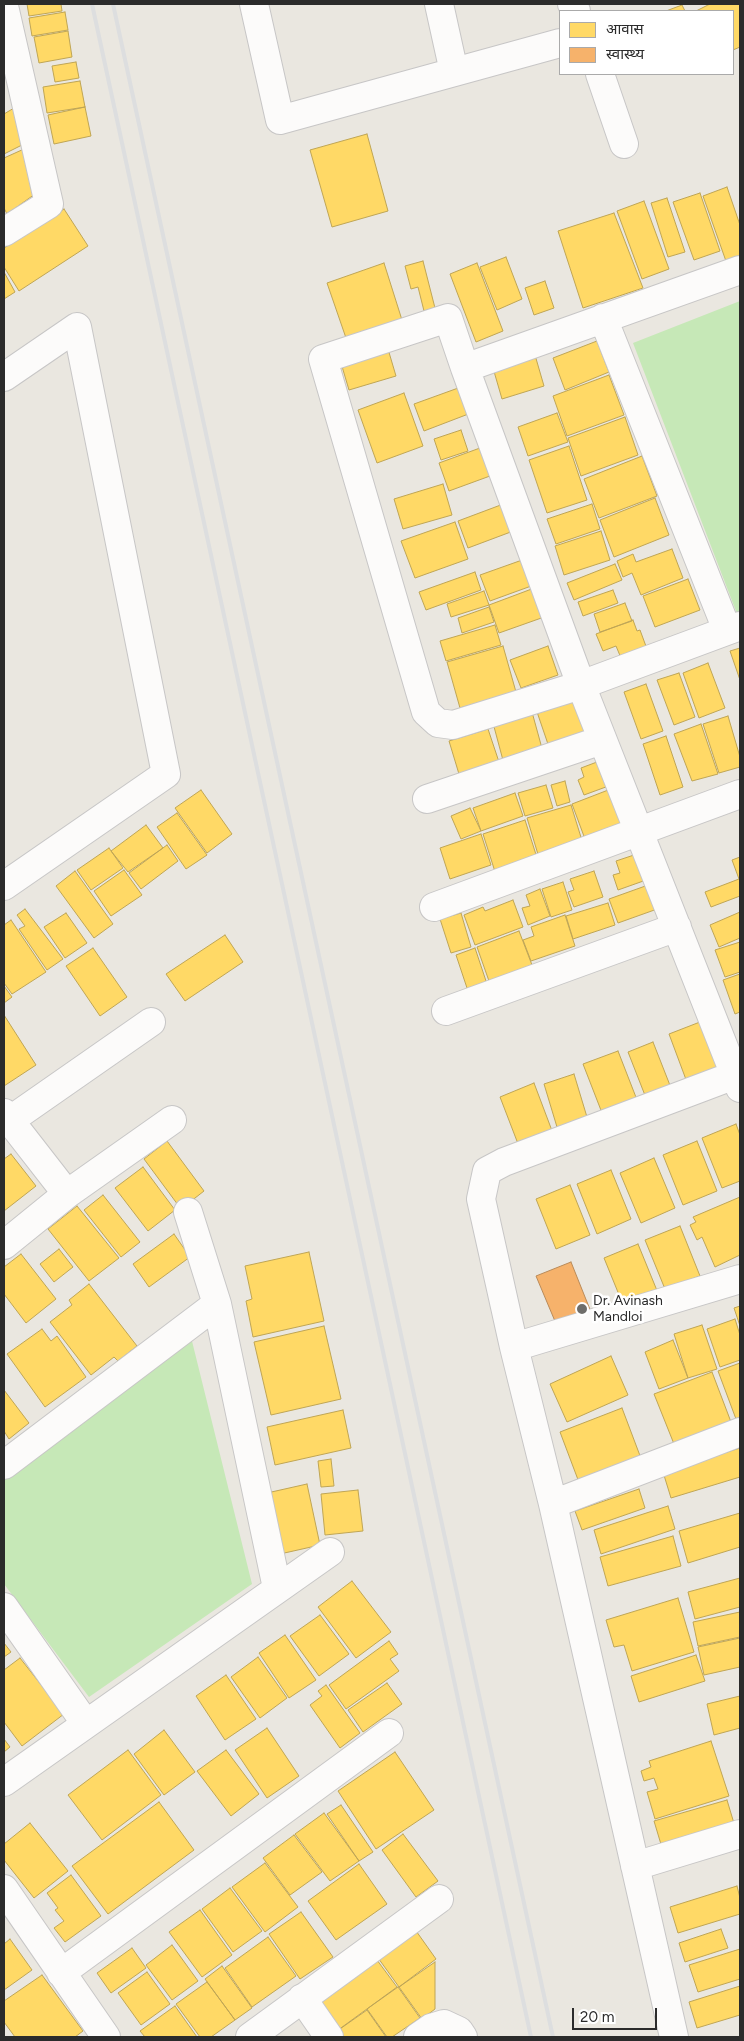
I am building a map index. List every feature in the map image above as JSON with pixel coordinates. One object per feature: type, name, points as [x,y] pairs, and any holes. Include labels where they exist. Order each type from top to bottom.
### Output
[{"type":"street","points":[[254,4],[280,120],[559,43]]},
{"type":"street","points":[[439,4],[454,72]]},
{"type":"street","points":[[4,6],[14,98],[49,204],[4,232]]},
{"type":"street","points":[[600,75],[624,144]]},
{"type":"street","points":[[464,368],[740,270]]},
{"type":"street","points":[[603,318],[734,628],[581,686],[453,725],[438,723],[426,712],[323,359],[448,318],[464,368],[581,686],[738,1081],[504,1162],[487,1171],[481,1199],[514,1347],[553,1504],[674,2037]]},
{"type":"street","points":[[4,377],[77,328],[166,774],[4,886]]},
{"type":"street","points":[[427,799],[602,740]]},
{"type":"street","points":[[434,907],[740,794]]},
{"type":"street","points":[[446,1011],[677,927]]},
{"type":"street","points":[[67,1194],[6,1117],[152,1022]]},
{"type":"street","points":[[4,1245],[67,1194],[172,1120]]},
{"type":"street","points":[[188,1212],[217,1304],[277,1588]]},
{"type":"street","points":[[514,1347],[740,1279]]},
{"type":"street","points":[[4,1465],[217,1304]]},
{"type":"street","points":[[553,1504],[740,1432]]},
{"type":"street","points":[[4,1782],[330,1552]]},
{"type":"street","points":[[4,1608],[86,1724]]},
{"type":"street","points":[[61,1973],[389,1733]]},
{"type":"street","points":[[635,1866],[740,1834]]},
{"type":"street","points":[[4,1890],[106,2037]]},
{"type":"street","points":[[250,2037],[439,1899]]},
{"type":"street","points":[[302,1998],[329,2037]]},
{"type":"street","points":[[418,2037],[431,2028],[444,2024],[459,2031],[463,2037]]},
{"type":"green space","points":[[740,301],[740,619],[739,619],[633,343]]},
{"type":"green space","points":[[190,1333],[252,1584],[89,1697],[4,1584],[4,1478]]},
{"type":"building: आवास","points":[[27,4],[61,4],[62,11],[29,16]]},
{"type":"building: आवास","points":[[710,4],[740,4],[740,47],[734,50],[734,10],[698,10]]},
{"type":"building: आवास","points":[[682,5],[684,10],[669,10]]},
{"type":"building: आवास","points":[[65,12],[68,30],[32,36],[29,18]]},
{"type":"building: आवास","points":[[68,31],[72,57],[39,63],[34,37]]},
{"type":"building: आवास","points":[[76,62],[79,78],[55,82],[52,66]]},
{"type":"building: आवास","points":[[80,81],[85,107],[47,113],[43,87]]},
{"type":"building: आवास","points":[[85,107],[91,136],[54,144],[48,115]]},
{"type":"building: आवास","points":[[14,108],[22,145],[4,154],[4,114]]},
{"type":"building: आवास","points":[[367,134],[388,211],[332,227],[310,150]]},
{"type":"building: आवास","points":[[24,149],[35,194],[7,214],[4,208],[4,158]]},
{"type":"building: आवास","points":[[727,187],[740,225],[740,260],[727,264],[703,196]]},
{"type":"building: आवास","points":[[700,193],[720,251],[694,260],[673,202]]},
{"type":"building: आवास","points":[[667,198],[685,252],[668,257],[651,203]]},
{"type":"building: आवास","points":[[644,201],[669,269],[642,279],[617,211]]},
{"type":"building: आवास","points":[[64,209],[88,246],[19,291],[4,267],[4,248]]},
{"type":"building: आवास","points":[[614,213],[643,288],[583,308],[558,231]]},
{"type":"building: आवास","points":[[506,257],[522,299],[497,310],[480,267]]},
{"type":"building: आवास","points":[[423,261],[435,308],[424,311],[418,287],[411,289],[405,266]]},
{"type":"building: आवास","points":[[384,263],[402,320],[346,338],[327,283]]},
{"type":"building: आवास","points":[[477,263],[503,331],[476,342],[450,274]]},
{"type":"building: आवास","points":[[4,272],[15,292],[4,299]]},
{"type":"building: आवास","points":[[545,281],[554,308],[534,315],[525,288]]},
{"type":"building: आवास","points":[[597,341],[609,372],[565,390],[553,358]]},
{"type":"building: आवास","points":[[388,349],[396,376],[349,390],[341,363]]},
{"type":"building: आवास","points":[[535,355],[544,386],[502,399],[493,368]]},
{"type":"building: आवास","points":[[609,375],[624,415],[567,436],[553,396]]},
{"type":"building: आवास","points":[[461,387],[471,413],[424,431],[414,404]]},
{"type":"building: आवास","points":[[404,393],[423,446],[377,463],[358,410]]},
{"type":"building: आवास","points":[[557,413],[568,442],[528,456],[518,427]]},
{"type":"building: आवास","points":[[625,417],[638,455],[581,476],[568,438]]},
{"type":"building: आवास","points":[[461,430],[468,451],[441,460],[434,439]]},
{"type":"building: आवास","points":[[569,446],[587,500],[547,513],[529,460]]},
{"type":"building: आवास","points":[[480,448],[490,476],[449,491],[439,463]]},
{"type":"building: आवास","points":[[642,456],[657,496],[599,518],[584,479]]},
{"type":"building: आवास","points":[[443,484],[452,515],[403,529],[394,499]]},
{"type":"building: आवास","points":[[655,498],[669,535],[614,557],[600,520]]},
{"type":"building: आवास","points":[[506,503],[516,530],[468,548],[458,521]]},
{"type":"building: आवास","points":[[592,504],[600,529],[556,544],[547,519]]},
{"type":"building: आवास","points":[[455,522],[468,559],[415,578],[401,541]]},
{"type":"building: आवास","points":[[601,531],[610,560],[564,575],[555,546]]},
{"type":"building: आवास","points":[[672,549],[683,578],[641,595],[632,573],[623,577],[617,561],[633,554],[636,562]]},
{"type":"building: आवास","points":[[525,559],[534,585],[490,601],[480,575]]},
{"type":"building: आवास","points":[[615,564],[622,580],[574,600],[567,583]]},
{"type":"building: आवास","points":[[475,572],[481,590],[426,610],[419,592]]},
{"type":"building: आवास","points":[[688,579],[700,610],[655,627],[643,596]]},
{"type":"building: आवास","points":[[537,587],[547,616],[499,633],[489,605]]},
{"type":"building: आवास","points":[[613,590],[618,603],[583,616],[578,602]]},
{"type":"building: आवास","points":[[484,591],[489,605],[451,617],[447,604]]},
{"type":"building: आवास","points":[[625,603],[632,621],[600,632],[594,614]]},
{"type":"building: आवास","points":[[489,607],[494,622],[462,633],[458,618]]},
{"type":"building: आवास","points":[[633,620],[637,631],[640,630],[647,649],[621,658],[616,646],[603,651],[596,634]]},
{"type":"building: आवास","points":[[495,625],[501,645],[446,661],[440,641]]},
{"type":"building: आवास","points":[[503,646],[516,692],[460,708],[447,662]]},
{"type":"building: आवास","points":[[548,646],[558,675],[521,688],[510,660]]},
{"type":"building: आवास","points":[[740,648],[740,680],[730,651]]},
{"type":"building: आवास","points":[[708,663],[725,708],[699,718],[683,673]]},
{"type":"building: आवास","points":[[679,673],[695,717],[674,725],[657,680]]},
{"type":"building: आवास","points":[[646,684],[663,731],[641,739],[624,692]]},
{"type":"building: आवास","points":[[580,694],[595,735],[550,750],[536,709]]},
{"type":"building: आवास","points":[[532,712],[543,752],[504,764],[493,723]]},
{"type":"building: आवास","points":[[728,716],[740,757],[740,767],[719,773],[703,724]]},
{"type":"building: आवास","points":[[701,724],[718,774],[692,781],[674,734]]},
{"type":"building: आवास","points":[[488,729],[502,771],[462,784],[449,741]]},
{"type":"building: आवास","points":[[666,736],[683,787],[660,795],[643,744]]},
{"type":"building: आवास","points":[[605,759],[614,784],[584,795],[578,780],[584,777],[581,768]]},
{"type":"building: आवास","points":[[565,781],[570,802],[557,806],[551,785]]},
{"type":"building: आवास","points":[[546,785],[553,808],[525,816],[518,793]]},
{"type":"building: आवास","points":[[616,787],[630,822],[585,839],[572,804]]},
{"type":"building: आवास","points":[[201,790],[232,834],[207,853],[175,808]]},
{"type":"building: आवास","points":[[515,793],[523,816],[481,831],[473,808]]},
{"type":"building: आवास","points":[[571,805],[584,847],[540,861],[527,818]]},
{"type":"building: आवास","points":[[470,808],[481,831],[461,839],[451,816]]},
{"type":"building: आवास","points":[[177,813],[207,855],[186,869],[157,827]]},
{"type":"building: आवास","points":[[525,820],[539,864],[497,878],[483,834]]},
{"type":"building: आवास","points":[[146,825],[163,848],[128,872],[111,851]]},
{"type":"building: आवास","points":[[481,834],[491,865],[450,879],[440,848]]},
{"type":"building: आवास","points":[[167,845],[178,861],[141,889],[129,873]]},
{"type":"building: आवास","points":[[109,848],[123,868],[91,890],[77,870]]},
{"type":"building: आवास","points":[[640,853],[649,879],[618,890],[613,875],[620,873],[616,861]]},
{"type":"building: आवास","points":[[740,857],[740,896],[711,907],[705,892],[739,879],[732,860]]},
{"type":"building: आवास","points":[[124,870],[142,895],[111,916],[94,891]]},
{"type":"building: आवास","points":[[75,871],[113,924],[94,938],[56,886]]},
{"type":"building: आवास","points":[[594,871],[603,897],[574,907],[568,892],[574,890],[570,879]]},
{"type":"building: आवास","points":[[563,882],[572,910],[551,917],[542,889]]},
{"type":"building: आवास","points":[[651,884],[660,908],[618,923],[609,899]]},
{"type":"building: आवास","points":[[540,889],[550,916],[528,925],[522,908],[530,906],[526,895]]},
{"type":"building: आवास","points":[[513,900],[523,927],[475,945],[464,915],[483,907],[485,911]]},
{"type":"building: आवास","points":[[608,903],[615,925],[573,939],[566,916]]},
{"type":"building: आवास","points":[[25,909],[63,959],[47,970],[19,929],[25,926],[17,915]]},
{"type":"building: आवास","points":[[740,912],[740,938],[719,947],[710,925]]},
{"type":"building: आवास","points":[[66,913],[87,943],[65,958],[44,927]]},
{"type":"building: आवास","points":[[461,913],[471,947],[451,953],[440,919]]},
{"type":"building: आवास","points":[[565,915],[575,946],[531,961],[523,940],[534,936],[531,927]]},
{"type":"building: आवास","points":[[11,920],[46,972],[12,994],[4,983],[4,925]]},
{"type":"building: आवास","points":[[519,931],[532,965],[489,981],[477,947]]},
{"type":"building: आवास","points":[[225,935],[243,962],[185,1001],[166,974]]},
{"type":"building: आवास","points":[[740,942],[740,972],[725,977],[715,950]]},
{"type":"building: आवास","points":[[93,948],[127,997],[100,1016],[66,966]]},
{"type":"building: आवास","points":[[475,948],[487,984],[468,991],[456,955]]},
{"type":"building: आवास","points":[[740,974],[740,1012],[735,1014],[723,980]]},
{"type":"building: आवास","points":[[4,986],[12,997],[4,1003]]},
{"type":"building: आवास","points":[[4,1015],[36,1065],[4,1086]]},
{"type":"building: आवास","points":[[700,1022],[722,1081],[691,1093],[669,1034]]},
{"type":"building: आवास","points":[[653,1042],[673,1093],[648,1103],[628,1052]]},
{"type":"building: आवास","points":[[618,1051],[639,1105],[604,1118],[583,1064]]},
{"type":"building: आवास","points":[[574,1074],[590,1127],[560,1137],[544,1084]]},
{"type":"building: आवास","points":[[534,1083],[554,1136],[520,1149],[500,1097]]},
{"type":"building: आवास","points":[[736,1124],[740,1135],[740,1181],[722,1188],[702,1138]]},
{"type":"building: आवास","points":[[167,1141],[204,1191],[181,1209],[144,1159]]},
{"type":"building: आवास","points":[[697,1141],[717,1191],[683,1205],[663,1155]]},
{"type":"building: आवास","points":[[11,1154],[36,1186],[4,1211],[4,1159]]},
{"type":"building: आवास","points":[[654,1158],[675,1208],[641,1223],[620,1173]]},
{"type":"building: आवास","points":[[143,1167],[175,1210],[148,1231],[115,1188]]},
{"type":"building: आवास","points":[[611,1170],[631,1219],[597,1234],[577,1184]]},
{"type":"building: आवास","points":[[570,1185],[590,1235],[556,1249],[536,1199]]},
{"type":"building: आवास","points":[[103,1195],[140,1242],[121,1257],[84,1210]]},
{"type":"building: आवास","points":[[740,1197],[740,1255],[715,1267],[702,1237],[697,1240],[690,1225],[696,1222],[693,1217]]},
{"type":"building: आवास","points":[[77,1206],[119,1258],[89,1281],[48,1229]]},
{"type":"building: आवास","points":[[680,1226],[700,1276],[665,1289],[645,1240]]},
{"type":"building: आवास","points":[[174,1234],[190,1257],[149,1287],[133,1264]]},
{"type":"building: आवास","points":[[638,1244],[658,1293],[624,1307],[604,1258]]},
{"type":"building: आवास","points":[[59,1249],[73,1267],[54,1282],[40,1264]]},
{"type":"building: आवास","points":[[309,1252],[324,1321],[253,1337],[246,1301],[252,1299],[245,1266]]},
{"type":"building: आवास","points":[[21,1254],[56,1299],[26,1323],[4,1294],[4,1267]]},
{"type":"building: आवास","points":[[89,1284],[137,1346],[118,1361],[114,1357],[91,1375],[50,1322],[72,1305],[69,1300]]},
{"type":"building: आवास","points":[[740,1306],[740,1326],[734,1308]]},
{"type":"building: आवास","points":[[735,1319],[740,1335],[740,1360],[720,1367],[707,1329]]},
{"type":"building: आवास","points":[[702,1325],[717,1369],[688,1378],[674,1334]]},
{"type":"building: आवास","points":[[324,1326],[341,1399],[271,1415],[254,1342]]},
{"type":"building: आवास","points":[[42,1329],[51,1341],[57,1336],[86,1377],[45,1407],[7,1354]]},
{"type":"building: आवास","points":[[673,1340],[688,1378],[659,1389],[645,1352]]},
{"type":"building: आवास","points":[[611,1356],[628,1395],[567,1422],[550,1384]]},
{"type":"building: आवास","points":[[740,1363],[740,1417],[736,1419],[718,1371]]},
{"type":"building: आवास","points":[[712,1372],[731,1422],[674,1444],[654,1394]]},
{"type":"building: आवास","points":[[4,1390],[29,1423],[9,1439],[4,1431]]},
{"type":"building: आवास","points":[[622,1408],[642,1461],[580,1485],[560,1432]]},
{"type":"building: आवास","points":[[343,1410],[351,1448],[275,1465],[267,1427]]},
{"type":"building: आवास","points":[[740,1448],[740,1477],[671,1498],[663,1472]]},
{"type":"building: आवास","points":[[331,1459],[334,1486],[321,1487],[318,1461]]},
{"type":"building: आवास","points":[[307,1484],[320,1545],[280,1554],[267,1493]]},
{"type":"building: आवास","points":[[639,1489],[645,1508],[582,1530],[575,1511]]},
{"type":"building: आवास","points":[[358,1490],[363,1531],[325,1535],[321,1494]]},
{"type":"building: आवास","points":[[668,1506],[675,1529],[601,1554],[594,1530]]},
{"type":"building: आवास","points":[[740,1513],[740,1547],[688,1563],[679,1531]]},
{"type":"building: आवास","points":[[673,1536],[681,1566],[608,1586],[600,1557]]},
{"type":"building: आवास","points":[[740,1578],[740,1607],[695,1619],[688,1592]]},
{"type":"building: आवास","points":[[352,1581],[391,1632],[356,1658],[318,1607]]},
{"type":"building: आवास","points":[[678,1598],[694,1652],[632,1671],[624,1645],[614,1647],[606,1620]]},
{"type":"building: आवास","points":[[740,1612],[740,1637],[698,1646],[693,1622]]},
{"type":"building: आवास","points":[[320,1615],[349,1654],[319,1676],[290,1636]]},
{"type":"building: आवास","points":[[285,1635],[316,1680],[289,1698],[259,1653]]},
{"type":"building: आवास","points":[[740,1638],[740,1667],[704,1675],[698,1647]]},
{"type":"building: आवास","points":[[389,1641],[398,1654],[390,1659],[399,1671],[346,1709],[329,1685]]},
{"type":"building: आवास","points":[[4,1643],[11,1652],[4,1657]]},
{"type":"building: आवास","points":[[696,1655],[705,1681],[639,1702],[631,1676]]},
{"type":"building: आवास","points":[[258,1657],[287,1698],[260,1718],[231,1677]]},
{"type":"building: आवास","points":[[20,1658],[64,1714],[22,1746],[4,1722],[4,1670]]},
{"type":"building: आवास","points":[[226,1675],[256,1719],[225,1740],[196,1696]]},
{"type":"building: आवास","points":[[387,1683],[402,1704],[363,1732],[348,1710]]},
{"type":"building: आवास","points":[[326,1685],[360,1733],[340,1748],[310,1705],[322,1696],[318,1691]]},
{"type":"building: आवास","points":[[740,1696],[740,1728],[714,1735],[707,1704]]},
{"type":"building: आवास","points":[[267,1728],[299,1776],[267,1798],[235,1750]]},
{"type":"building: आवास","points":[[164,1730],[195,1772],[164,1795],[134,1754]]},
{"type":"building: आवास","points":[[4,1739],[10,1747],[4,1752]]},
{"type":"building: आवास","points":[[711,1741],[729,1796],[655,1819],[647,1792],[658,1789],[654,1778],[644,1781],[641,1771],[651,1767],[649,1761]]},
{"type":"building: आवास","points":[[128,1750],[161,1795],[102,1840],[68,1795]]},
{"type":"building: आवास","points":[[226,1750],[259,1794],[231,1816],[197,1771]]},
{"type":"building: आवास","points":[[395,1752],[434,1810],[376,1849],[338,1791]]},
{"type":"building: आवास","points":[[727,1800],[736,1830],[663,1851],[654,1821]]},
{"type":"building: आवास","points":[[159,1802],[194,1850],[108,1914],[72,1866]]},
{"type":"building: आवास","points":[[341,1805],[373,1852],[359,1861],[327,1814]]},
{"type":"building: आवास","points":[[324,1813],[359,1861],[330,1881],[295,1834]]},
{"type":"building: आवास","points":[[30,1823],[68,1871],[34,1898],[4,1860],[4,1844]]},
{"type":"building: आवास","points":[[403,1834],[438,1881],[416,1897],[382,1850]]},
{"type":"building: आवास","points":[[294,1835],[322,1872],[290,1895],[263,1858]]},
{"type":"building: आवास","points":[[265,1863],[298,1907],[265,1932],[232,1887]]},
{"type":"building: आवास","points":[[359,1864],[387,1904],[336,1940],[308,1901]]},
{"type":"building: आवास","points":[[71,1875],[101,1916],[65,1942],[54,1928],[64,1921],[55,1910],[58,1908],[47,1893]]},
{"type":"building: आवास","points":[[737,1886],[740,1898],[740,1914],[678,1933],[670,1907]]},
{"type":"building: आवास","points":[[230,1888],[262,1931],[233,1952],[202,1909]]},
{"type":"building: आवास","points":[[200,1910],[232,1955],[202,1977],[169,1932]]},
{"type":"building: आवास","points":[[301,1912],[333,1957],[300,1979],[269,1934]]},
{"type":"building: आवास","points":[[414,1928],[436,1959],[399,1987],[376,1955]]},
{"type":"building: आवास","points":[[721,1929],[728,1948],[685,1962],[679,1943]]},
{"type":"building: आवास","points":[[268,1937],[296,1976],[252,2007],[225,1968]]},
{"type":"building: आवास","points":[[10,1939],[32,1970],[4,1990],[4,1944]]},
{"type":"building: आवास","points":[[172,1945],[198,1981],[172,2000],[146,1965]]},
{"type":"building: आवास","points":[[132,1948],[146,1968],[111,1993],[97,1973]]},
{"type":"building: आवास","points":[[740,1949],[740,1979],[698,1992],[689,1965]]},
{"type":"building: आवास","points":[[374,1956],[397,1987],[334,2033],[311,2001]]},
{"type":"building: आवास","points":[[435,1962],[435,2009],[422,2019],[399,1987]]},
{"type":"building: आवास","points":[[222,1966],[252,2008],[235,2020],[205,1979]]},
{"type":"building: आवास","points":[[147,1972],[170,2004],[141,2025],[118,1993]]},
{"type":"building: आवास","points":[[42,1975],[83,2031],[75,2037],[15,2037],[4,2022],[4,2001]]},
{"type":"building: आवास","points":[[207,1982],[235,2020],[211,2037],[200,2037],[176,2004]]},
{"type":"building: आवास","points":[[740,1986],[740,2015],[697,2028],[689,2002]]},
{"type":"building: आवास","points":[[398,1987],[420,2018],[392,2037],[387,2037],[367,2009]]},
{"type":"building: आवास","points":[[175,2006],[197,2037],[145,2037],[140,2031]]},
{"type":"building: आवास","points":[[367,2010],[386,2037],[342,2037],[337,2031]]},
{"type":"building: स्वास्थ्य","points":[[571,1262],[591,1312],[557,1326],[536,1276]]},
{"type":"railway","points":[[92,4],[531,2037]]},
{"type":"railway","points":[[113,4],[553,2037]]},
{"type":"place","name":"Dr. Avinash Mandloi","points":[[582,1309]]}]
